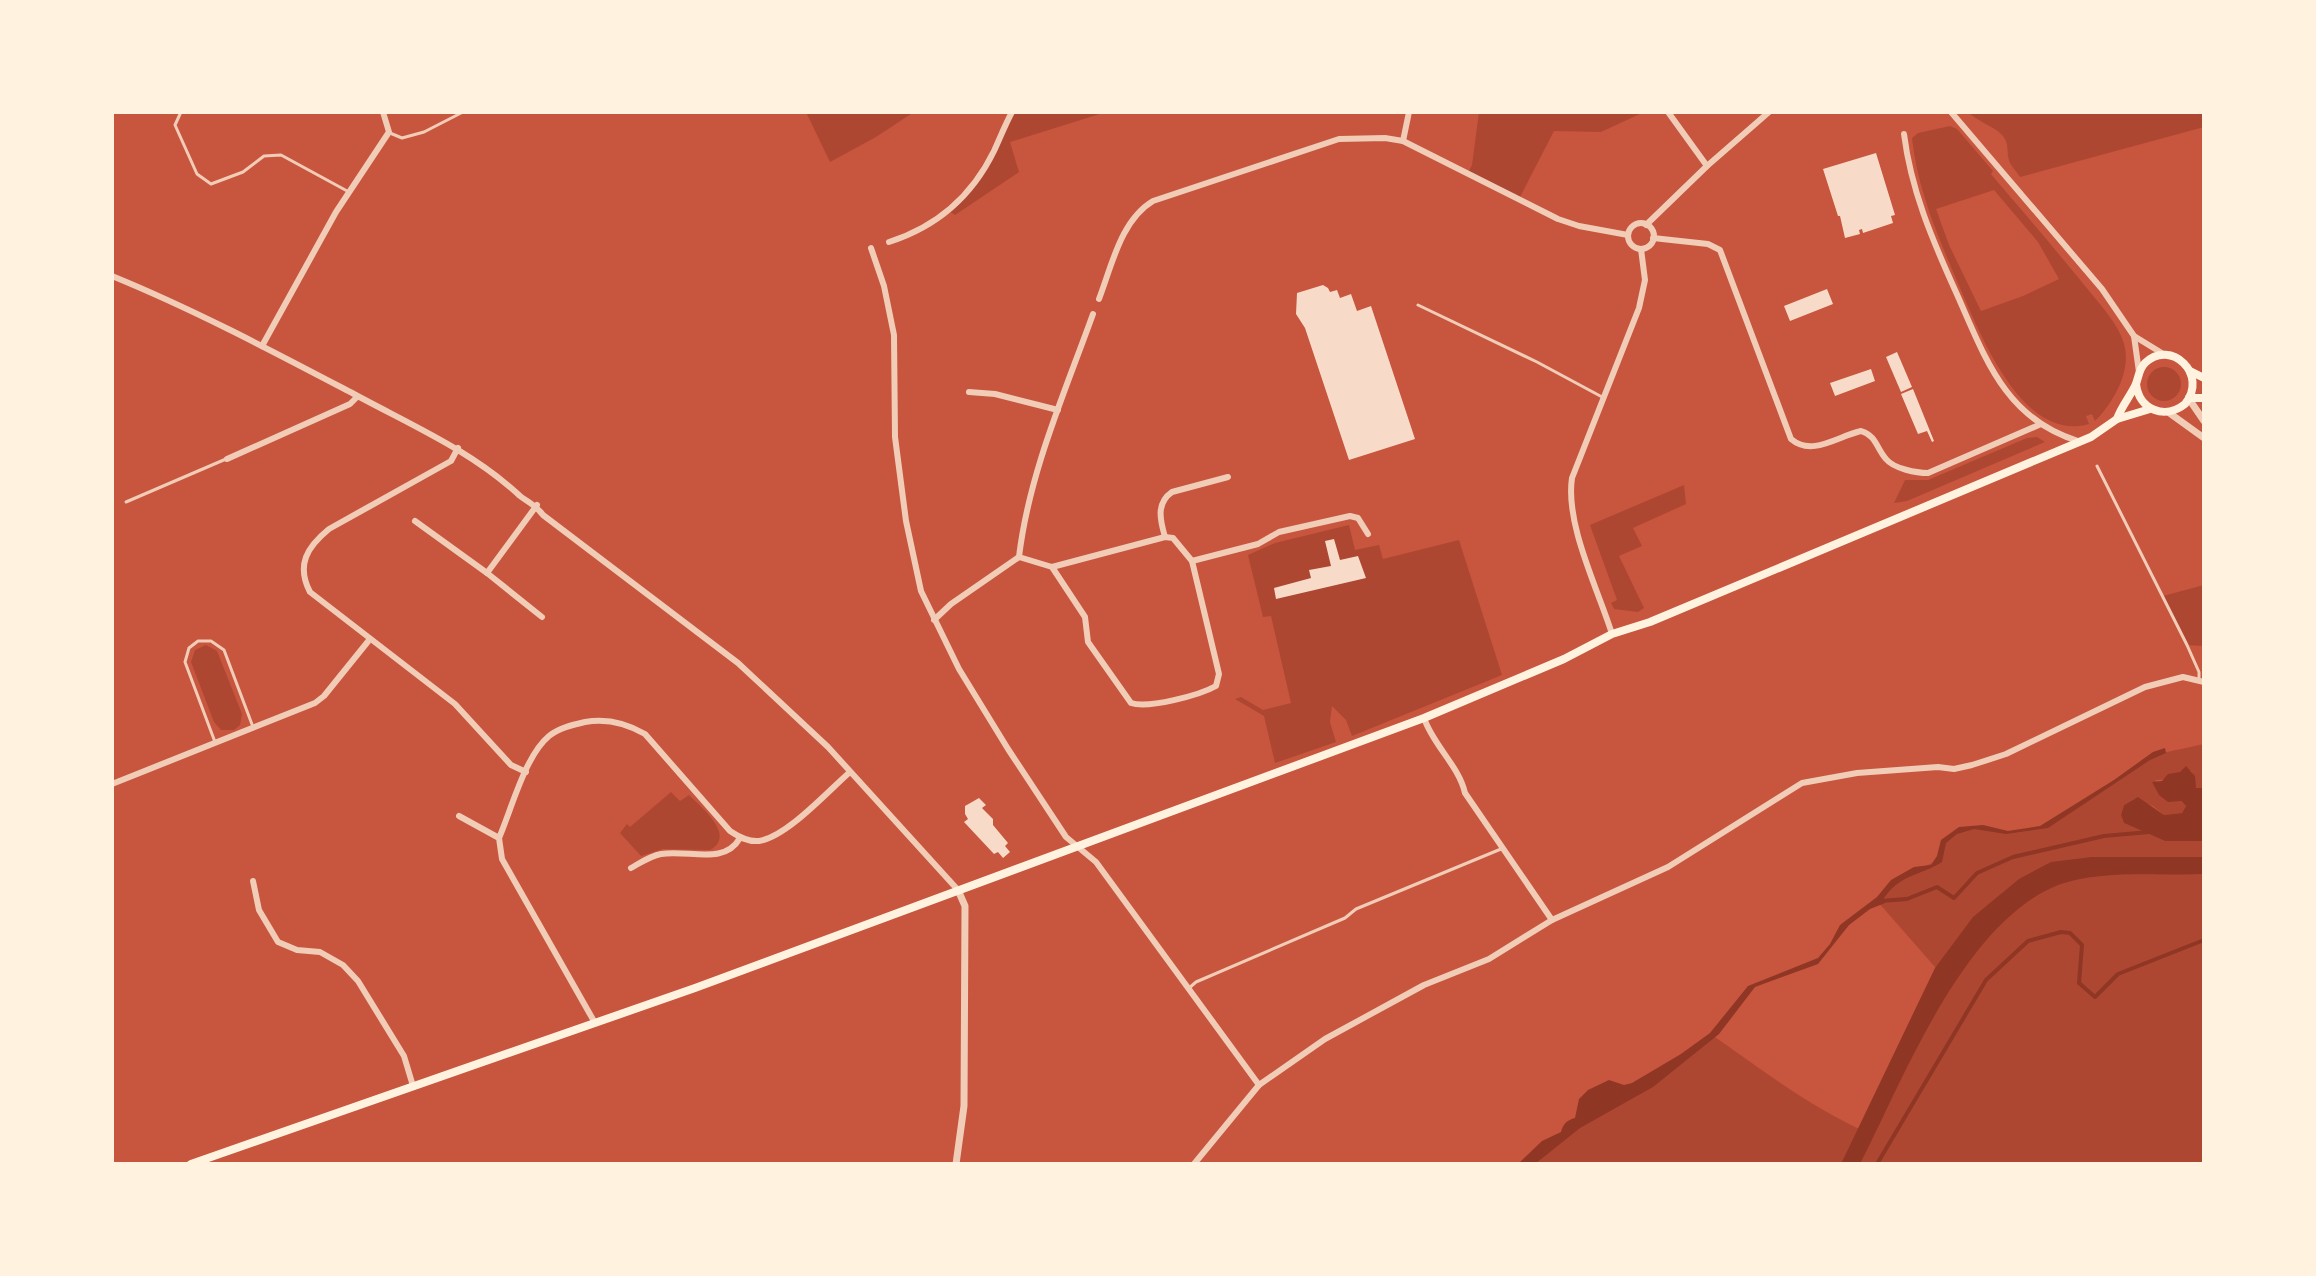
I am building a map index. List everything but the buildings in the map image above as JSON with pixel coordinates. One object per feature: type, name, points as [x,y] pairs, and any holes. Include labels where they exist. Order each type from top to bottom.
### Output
[{"type":"main road","points":[[2117,419],[2139,372],[2150,360],[2165,355],[2177,358],[2204,378]]},
{"type":"main road","points":[[191,1164],[856,930],[1424,718],[1564,659],[1612,634],[1694,604],[2080,442],[2117,419],[2150,409],[2168,412],[2180,408],[2189,398],[2193,384],[2190,370]]},
{"type":"main road","points":[[2136,384],[2140,398],[2150,409]]},
{"type":"main road","points":[[2189,398],[2204,398]]},
{"type":"street","points":[[262,346],[349,192],[389,132],[383,112]]},
{"type":"street","points":[[889,242],[925,227],[949,211],[973,186],[1012,112]]},
{"type":"street","points":[[1403,141],[1409,112]]},
{"type":"street","points":[[1668,112],[1707,166]]},
{"type":"street","points":[[1646,225],[1769,112]]},
{"type":"street","points":[[1951,112],[2102,289],[2134,336],[2165,355]]},
{"type":"street","points":[[1904,134],[1923,217],[1982,355],[1998,382],[2018,404],[2041,424],[2080,442]]},
{"type":"street","points":[[1099,299],[1130,219],[1140,208],[1339,139],[1385,138],[1403,141],[1558,219],[1628,235]]},
{"type":"street","points":[[1635,225],[1646,225],[1652,230],[1653,238],[1650,245],[1641,249],[1631,245],[1628,235],[1635,225]]},
{"type":"street","points":[[1653,238],[1708,244],[1720,250],[1791,439],[1797,445],[1811,448],[1861,431],[1874,438],[1890,464],[1928,473],[2041,424]]},
{"type":"street","points":[[871,248],[884,286],[894,335],[895,437],[906,521],[921,591],[934,620],[959,669],[1063,834],[1096,862],[1259,1085]]},
{"type":"street","points":[[1612,634],[1570,506],[1572,478],[1642,296],[1645,280],[1641,249]]},
{"type":"street","points":[[112,276],[185,306],[458,448],[509,484],[524,499],[537,505],[543,515],[738,663],[828,747],[958,890],[965,906],[964,1106],[956,1164]]},
{"type":"street","points":[[934,620],[951,604],[1019,557],[1033,487],[1093,314]]},
{"type":"street","points":[[2134,336],[2139,372]]},
{"type":"street","points":[[969,392],[995,394],[1058,410]]},
{"type":"street","points":[[227,459],[350,404],[357,397]]},
{"type":"street","points":[[2189,398],[2204,421]]},
{"type":"street","points":[[2168,412],[2204,438]]},
{"type":"street","points":[[458,448],[451,461],[318,538],[306,556],[302,578],[310,592],[455,704],[511,765],[526,772]]},
{"type":"street","points":[[1165,537],[1160,518],[1167,496],[1228,477]]},
{"type":"street","points":[[487,573],[537,505]]},
{"type":"street","points":[[1192,561],[1258,544],[1279,532],[1350,516],[1358,518],[1368,534]]},
{"type":"street","points":[[415,521],[542,617]]},
{"type":"street","points":[[1019,557],[1052,567],[1165,537],[1173,538],[1192,561],[1219,674],[1216,686],[1207,691],[1138,705],[1131,703],[1088,642],[1085,617],[1052,567]]},
{"type":"street","points":[[112,784],[315,703],[370,639]]},
{"type":"street","points":[[1194,1164],[1259,1085],[1325,1039],[1424,985],[1489,959],[1552,920],[1668,867],[1802,783],[1857,773],[1938,767],[1954,769],[1972,765],[2006,754],[2145,687],[2183,677],[2202,681]]},
{"type":"street","points":[[1424,718],[1429,733],[1552,920]]},
{"type":"street","points":[[595,1023],[499,849],[499,838],[526,772],[540,745],[550,734],[589,721],[630,725],[645,734],[730,831],[740,838],[757,841],[785,829],[850,772]]},
{"type":"street","points":[[459,816],[499,838]]},
{"type":"street","points":[[631,868],[660,854],[722,854],[734,848],[740,838]]},
{"type":"street","points":[[253,881],[259,910],[278,942],[297,950],[320,952],[343,965],[358,981],[404,1056],[413,1086]]},
{"type":"lane","points":[[181,112],[175,125],[197,174],[211,184],[243,172],[264,156],[281,155],[349,192]]},
{"type":"lane","points":[[389,132],[402,138],[424,132],[463,112]]},
{"type":"lane","points":[[1418,305],[1605,398]]},
{"type":"lane","points":[[126,502],[227,459]]},
{"type":"lane","points":[[2097,466],[2202,681]]},
{"type":"lane","points":[[215,742],[185,662],[189,648],[198,641],[211,641],[224,650],[253,727]]},
{"type":"lane","points":[[1188,989],[1196,982],[1345,918],[1356,909],[1502,848]]},
{"type":"shaded area","points":[[806,112],[914,112],[830,162]]},
{"type":"shaded area","points":[[1012,112],[1106,112],[1010,142],[1019,172],[955,215],[949,211],[973,186]]},
{"type":"shaded area","points":[[1479,112],[1644,112],[1601,132],[1554,131],[1519,199],[1468,173],[1472,165]]},
{"type":"shaded area","points":[[1968,112],[2204,112],[2204,127],[2020,177],[2010,162],[2002,135]]},
{"type":"shaded area","points":[[1950,126],[1957,129],[2114,323],[2124,344],[2125,365],[2114,396],[2095,421],[2092,414],[2086,416],[2089,424],[2066,426],[2045,418],[2009,384],[1971,314],[1932,218],[1915,159],[1912,138],[1918,133]],"holes":[[[1994,190],[2038,242],[2059,279],[1981,311],[1949,245],[1936,209]]]},
{"type":"shaded area","points":[[2164,367],[2176,372],[2181,384],[2176,396],[2164,401],[2152,396],[2147,384],[2152,372]]},
{"type":"shaded area","points":[[2037,437],[2045,442],[1907,501],[1894,503],[1905,480],[1928,480],[2027,438]]},
{"type":"shaded area","points":[[1684,485],[1686,504],[1633,528],[1642,546],[1619,556],[1644,608],[1638,612],[1614,609],[1611,603],[1617,600],[1590,525]]},
{"type":"shaded area","points":[[1349,525],[1355,550],[1379,545],[1383,559],[1459,540],[1502,675],[1352,736],[1346,720],[1332,706],[1330,722],[1336,742],[1275,763],[1264,716],[1235,699],[1241,697],[1263,710],[1291,703],[1271,616],[1263,617],[1248,555],[1275,543]]},
{"type":"shaded area","points":[[2204,585],[2204,646],[2187,645],[2163,596]]},
{"type":"shaded area","points":[[206,645],[217,651],[242,714],[240,725],[234,730],[221,730],[214,722],[191,662],[195,650]]},
{"type":"shaded area","points":[[2204,744],[2204,788],[2196,789],[2192,771],[2155,780],[2186,806],[2182,813],[2164,815],[2153,806],[2134,799],[2124,805],[2121,815],[2124,823],[2165,841],[2204,841],[2204,1164],[1523,1164],[1712,1035],[1806,1100],[1866,1132],[1942,975],[1878,902],[1885,892],[1910,872],[1935,862],[1949,837],[1972,827],[2004,832],[2043,827],[2153,755]]},
{"type":"shaded area","points":[[2165,748],[2166,753],[2150,760],[2048,828],[2006,834],[1974,829],[1957,834],[1946,843],[1942,862],[1904,879],[1884,898],[1885,903],[1870,909],[1849,925],[1818,964],[1755,987],[1719,1034],[1653,1087],[1580,1128],[1535,1164],[1518,1164],[1542,1141],[1561,1132],[1566,1123],[1575,1118],[1579,1099],[1588,1090],[1609,1080],[1624,1085],[1632,1083],[1710,1033],[1748,986],[1818,958],[1840,925],[1877,897],[1891,880],[1914,867],[1931,865],[1941,840],[1959,827],[1983,825],[2008,831],[2040,826],[2153,752]]},
{"type":"shaded area","points":[[2186,766],[2195,776],[2196,788],[2204,788],[2204,841],[2165,841],[2124,823],[2121,815],[2124,805],[2138,797],[2164,815],[2182,813],[2186,806],[2181,801],[2168,802],[2159,795],[2152,782],[2162,781],[2168,774],[2180,772]]},
{"type":"shaded area","points":[[671,792],[680,801],[689,795],[708,814],[718,830],[720,837],[717,844],[710,850],[663,849],[641,856],[620,833],[627,824],[630,827]]},
{"type":"shaded area","points":[[2092,857],[2204,857],[2204,874],[2092,877],[2058,885],[2024,904],[1993,933],[1965,967],[1940,1006],[1860,1164],[1841,1164],[1935,968],[1973,917],[2019,879],[2051,862]]},
{"type":"waterway","points":[[1880,901],[1907,899],[1937,887],[1954,898],[1977,873],[2013,857],[2104,836],[2149,832]]},
{"type":"waterway","points":[[1877,1164],[1986,980],[2028,941],[2061,932],[2070,933],[2082,945],[2079,983],[2095,997],[2118,974],[2204,940]]}]
